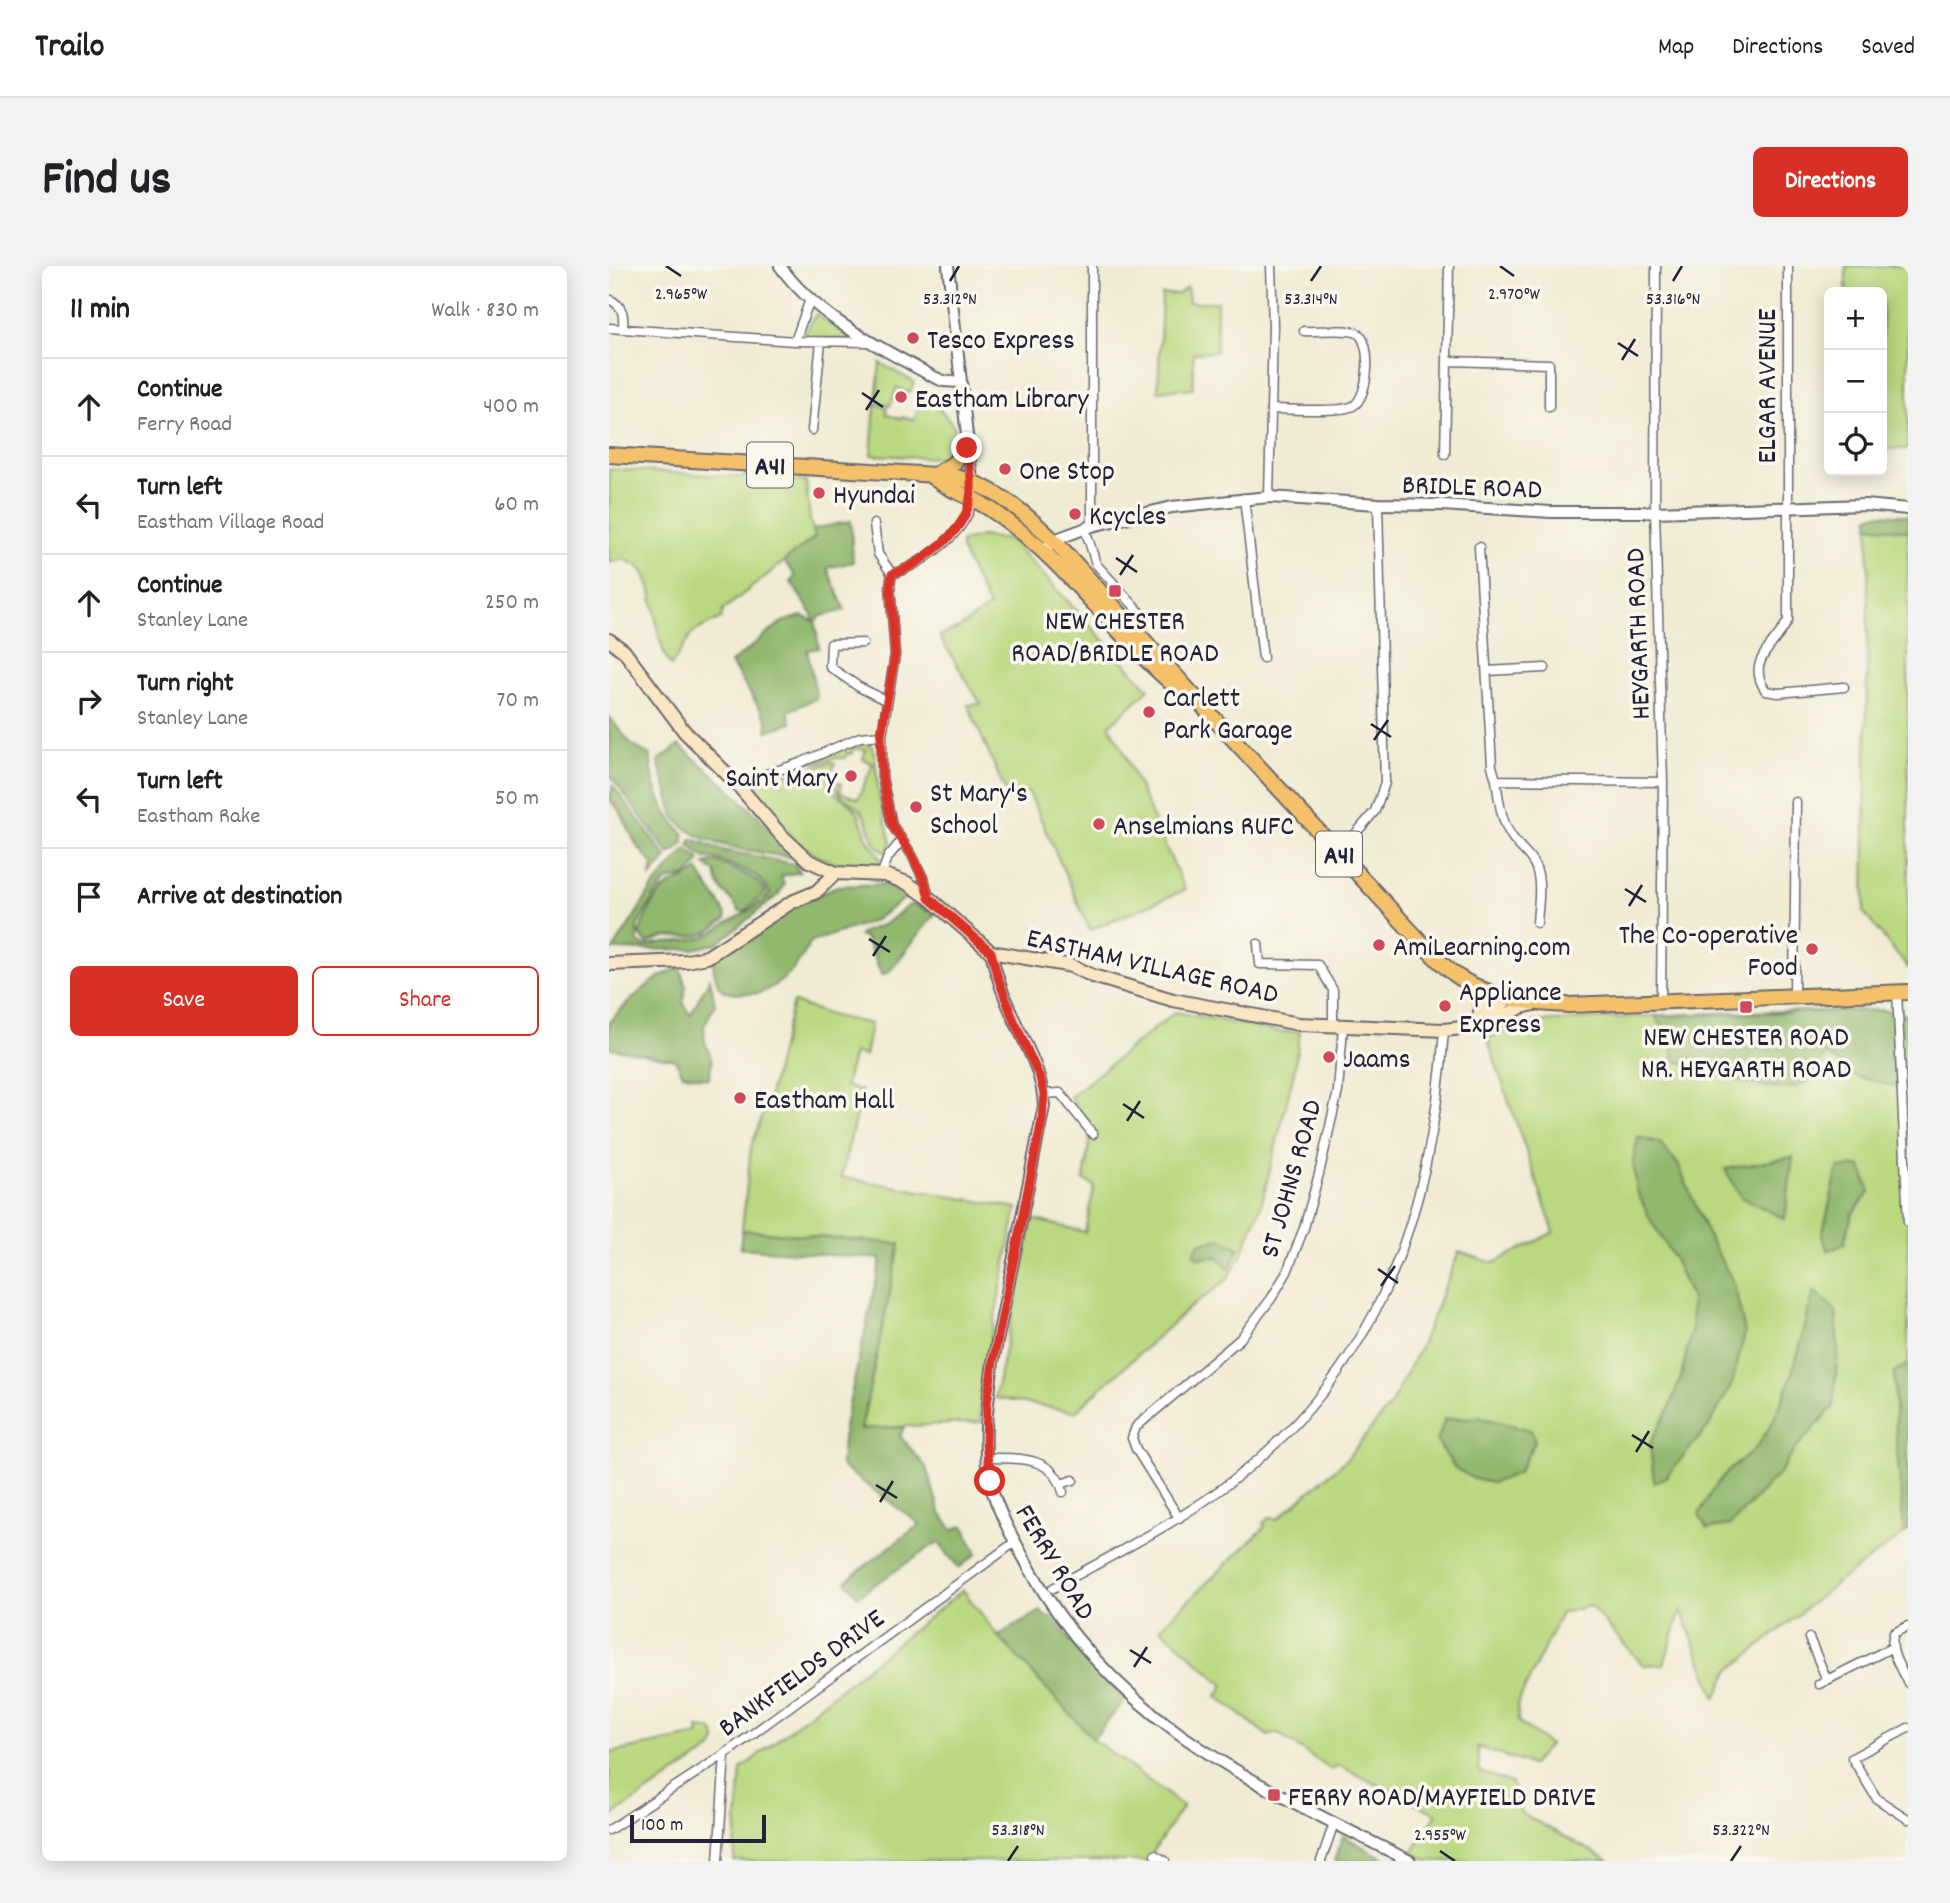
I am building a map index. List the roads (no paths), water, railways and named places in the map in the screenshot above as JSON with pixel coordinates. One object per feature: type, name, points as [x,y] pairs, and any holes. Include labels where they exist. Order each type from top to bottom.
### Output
[{"type":"highway","points":[[930,476],[942,472],[954,463],[967,444]]},
{"type":"highway","name":"A41","points":[[609,455],[956,477],[973,483],[1021,511],[1157,672],[1209,713]]},
{"type":"highway","name":"A41","points":[[930,476],[947,488],[1003,516],[1072,559],[1209,713],[1432,954],[1457,976],[1509,998],[1534,1004],[1903,992]]},
{"type":"main road","name":"EASTHAM VILLAGE ROAD","points":[[609,640],[624,651],[684,730],[781,835],[810,861],[836,873],[881,876],[907,883],[929,898],[991,952],[1072,966],[1105,980],[1173,1000],[1299,1024],[1444,1030],[1489,1025],[1521,1007],[1534,1004]]},
{"type":"main road","points":[[609,964],[687,961],[707,957],[793,902],[816,892],[836,873]]},
{"type":"main road","points":[[1477,986],[1481,1008],[1477,1026]]},
{"type":"main road","points":[[1477,1026],[1509,998]]},
{"type":"street","points":[[780,266],[809,302],[870,342],[932,376],[943,381],[960,383]]},
{"type":"street","points":[[892,574],[914,565],[944,544],[967,515],[972,499],[973,483],[948,266]]},
{"type":"street","points":[[1092,266],[1085,528],[1096,564],[1147,620]]},
{"type":"street","points":[[1269,497],[1273,409],[1271,266]]},
{"type":"street","points":[[1445,454],[1449,266]]},
{"type":"street","name":"HEYGARTH ROAD","points":[[1655,266],[1655,512],[1663,782],[1661,1001]]},
{"type":"street","name":"ELGAR AVENUE","points":[[1789,266],[1788,620],[1783,631],[1768,645],[1759,665],[1760,682],[1766,691],[1778,693],[1845,687]]},
{"type":"street","points":[[609,299],[621,308],[624,316],[623,328]]},
{"type":"street","points":[[795,341],[809,302]]},
{"type":"street","points":[[609,328],[795,341],[870,342]]},
{"type":"street","points":[[1273,409],[1345,409],[1354,405],[1364,394],[1367,346],[1362,337],[1353,332],[1304,331]]},
{"type":"street","points":[[812,430],[821,342]]},
{"type":"street","points":[[1448,361],[1549,364],[1549,407]]},
{"type":"street","name":"BRIDLE ROAD","points":[[1048,546],[1085,528],[1172,507],[1244,498],[1269,497],[1551,512],[1655,512],[1865,505],[1908,509]]},
{"type":"street","points":[[1244,498],[1263,657]]},
{"type":"street","points":[[1339,853],[1375,811],[1385,783],[1378,504]]},
{"type":"street","points":[[874,524],[878,554],[892,574],[890,585],[895,655],[881,735],[882,777],[892,825],[925,882],[929,898]]},
{"type":"street","points":[[1072,559],[1071,550],[1085,528]]},
{"type":"street","points":[[1479,547],[1493,766],[1503,820],[1514,841],[1530,856],[1536,868],[1537,923]]},
{"type":"street","points":[[863,642],[831,644],[830,667],[859,687],[887,701]]},
{"type":"street","points":[[1487,671],[1545,668]]},
{"type":"street","points":[[737,785],[800,763],[860,737],[881,735]]},
{"type":"street","points":[[1496,780],[1663,782]]},
{"type":"street","points":[[1794,996],[1796,802]]},
{"type":"street","points":[[881,876],[888,857],[902,839]]},
{"type":"street","points":[[1258,944],[1260,964],[1318,965],[1333,990],[1338,1027]]},
{"type":"street","name":"FERRY ROAD","points":[[991,952],[1012,1016],[1036,1065],[1044,1094],[1042,1120],[987,1404],[990,1481],[997,1503],[1044,1595],[1082,1646],[1133,1699],[1211,1757],[1410,1861]]},
{"type":"street","points":[[1903,992],[1898,1027],[1908,1222]]},
{"type":"street","name":"ST JOHNS ROAD","points":[[1179,1518],[1136,1449],[1132,1438],[1136,1427],[1240,1339],[1271,1299],[1287,1272],[1319,1174],[1338,1091],[1338,1027]]},
{"type":"street","points":[[1053,1588],[1179,1518],[1224,1486],[1287,1434],[1325,1392],[1368,1327],[1390,1282],[1409,1226],[1425,1166],[1440,1083],[1444,1030]]},
{"type":"street","points":[[1044,1094],[1060,1093],[1093,1134]]},
{"type":"street","points":[[988,1458],[1037,1461],[1052,1469],[1062,1488],[1073,1479]]},
{"type":"street","name":"BANKFIELDS DRIVE","points":[[609,1830],[725,1754],[1015,1542]]},
{"type":"street","points":[[1908,1626],[1894,1633],[1891,1648],[1908,1683]]},
{"type":"street","points":[[1809,1638],[1823,1682],[1891,1648]]},
{"type":"street","points":[[1908,1728],[1852,1758],[1877,1799],[1908,1819]]},
{"type":"street","points":[[718,1861],[725,1754]]},
{"type":"street","points":[[1321,1861],[1335,1824]]},
{"type":"street","points":[[1155,1855],[1165,1861]]},
{"type":"place","name":"Tesco Express","points":[[913,338]]},
{"type":"place","name":"Eastham Library","points":[[901,397]]},
{"type":"place","name":"One Stop","points":[[1005,469]]},
{"type":"place","name":"Hyundai","points":[[819,493]]},
{"type":"place","name":"Kcycles","points":[[1075,514]]},
{"type":"place","name":"NEW CHESTER ROAD/BRIDLE ROAD","points":[[1115,591]]},
{"type":"place","name":"Carlett Park Garage","points":[[1149,712]]},
{"type":"place","name":"Saint Mary","points":[[851,776]]},
{"type":"place","name":"St Mary's School","points":[[916,807]]},
{"type":"place","name":"Anselmians RUFC","points":[[1099,824]]},
{"type":"place","name":"AmiLearning.com","points":[[1379,945]]},
{"type":"place","name":"The Co-operative Food","points":[[1812,949]]},
{"type":"place","name":"Appliance Express","points":[[1445,1006]]},
{"type":"place","name":"NEW CHESTER ROAD NR. HEYGARTH ROAD","points":[[1746,1007]]},
{"type":"place","name":"Jaams","points":[[1329,1057]]},
{"type":"place","name":"Eastham Hall","points":[[740,1098]]},
{"type":"place","name":"FERRY ROAD/MAYFIELD DRIVE","points":[[1274,1795]]}]
